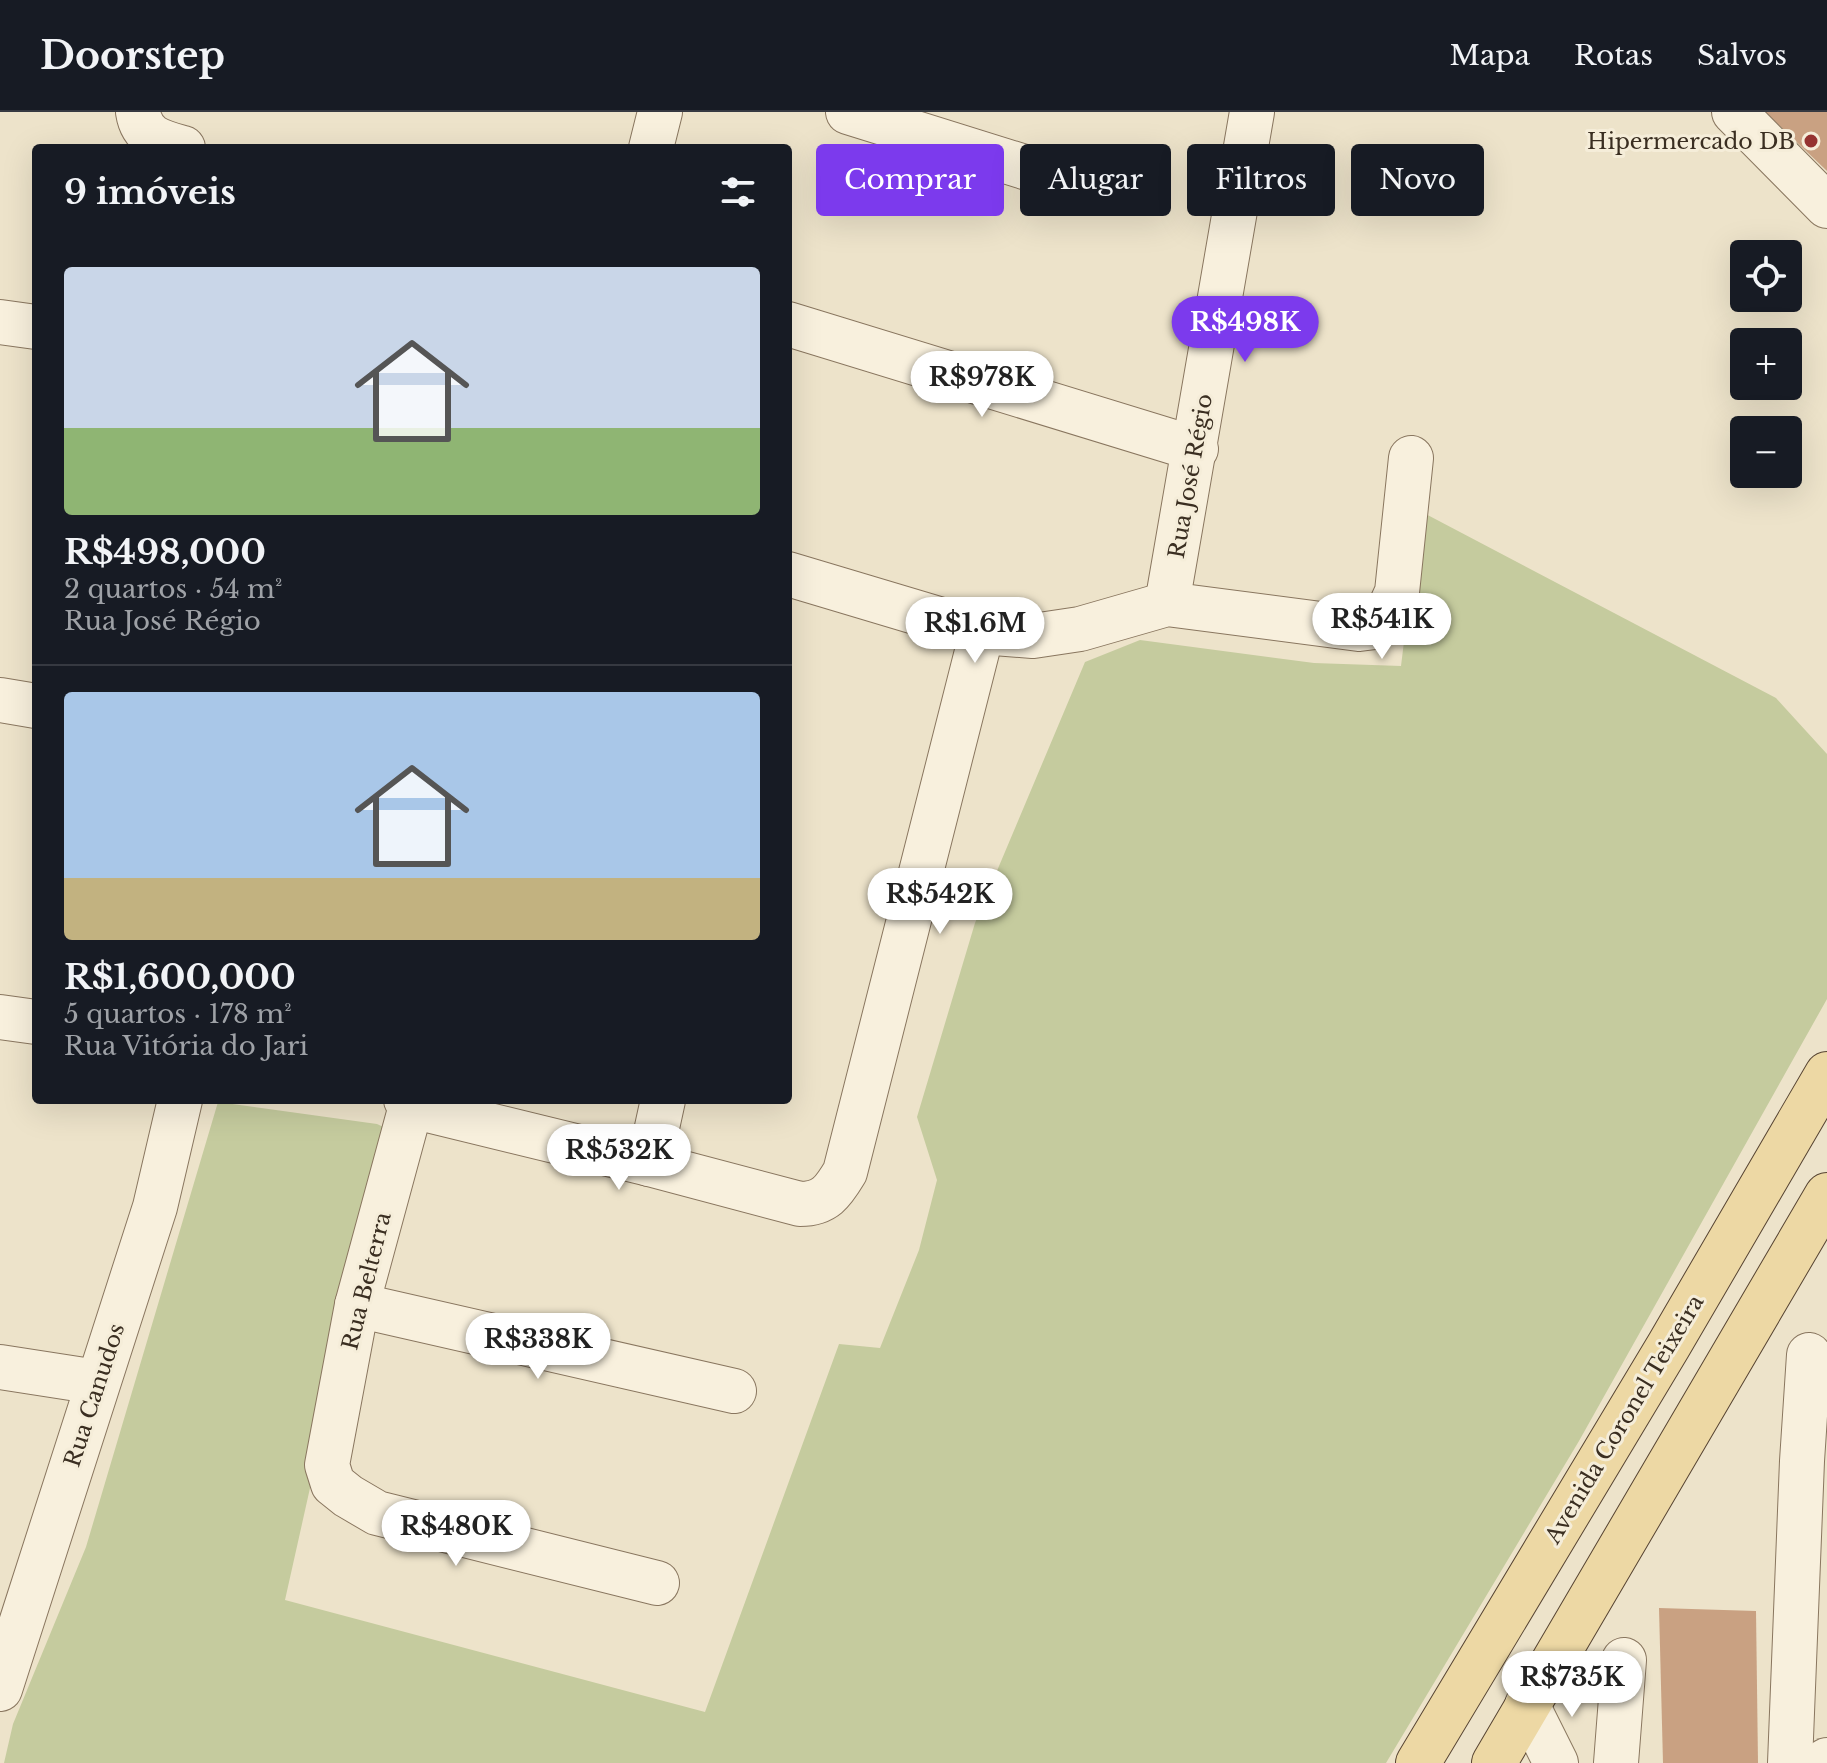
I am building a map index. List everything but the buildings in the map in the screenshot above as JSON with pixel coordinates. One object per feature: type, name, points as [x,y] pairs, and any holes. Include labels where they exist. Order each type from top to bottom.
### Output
[{"type":"main road","name":"Avenida Coronel Teixeira","points":[[1418,1763],[1669,1345],[1827,1074]]},
{"type":"main road","points":[[1669,1345],[1817,1212]]},
{"type":"main road","points":[[1494,1763],[1817,1212]]},
{"type":"street","points":[[652,144],[660,112]]},
{"type":"street","points":[[848,112],[1020,166]]},
{"type":"street","name":"Rua José Régio","points":[[1167,604],[1252,112]]},
{"type":"street","points":[[139,118],[153,140],[168,144]]},
{"type":"street","points":[[1743,122],[1785,139],[1827,176]]},
{"type":"street","points":[[1743,122],[1827,206]]},
{"type":"street","points":[[0,322],[32,326]]},
{"type":"street","points":[[792,325],[1196,449]]},
{"type":"street","points":[[792,580],[982,632],[1033,636],[1080,629],[1167,604],[1359,629],[1375,627],[1387,614],[1397,592],[1411,458]]},
{"type":"street","points":[[412,1104],[800,1204],[825,1200],[845,1172],[982,632]]},
{"type":"street","points":[[0,700],[32,705]]},
{"type":"street","points":[[0,1017],[32,1021]]},
{"type":"street","name":"Rua Canudos","points":[[0,1689],[155,1207],[179,1104]]},
{"type":"street","name":"Rua Belterra","points":[[408,1104],[357,1305],[327,1465],[333,1484],[377,1513],[657,1583]]},
{"type":"street","points":[[649,1164],[662,1104]]},
{"type":"street","points":[[357,1305],[734,1391]]},
{"type":"street","points":[[1790,1763],[1809,1355]]},
{"type":"street","points":[[0,1367],[97,1382]]},
{"type":"street","points":[[1616,1763],[1624,1660]]},
{"type":"street","points":[[1527,1705],[1556,1763]]},
{"type":"green space","points":[[1420,511],[1776,698],[1827,754],[1827,999],[1579,1441],[1386,1763],[4,1763],[13,1724],[86,1547],[217,1104],[377,1124],[390,1130],[285,1600],[705,1712],[839,1344],[880,1348],[919,1250],[937,1180],[917,1117],[975,923],[1085,662],[1140,640],[1314,663],[1401,666]]},
{"type":"place","name":"Hipermercado DB","points":[[1811,141]]}]
